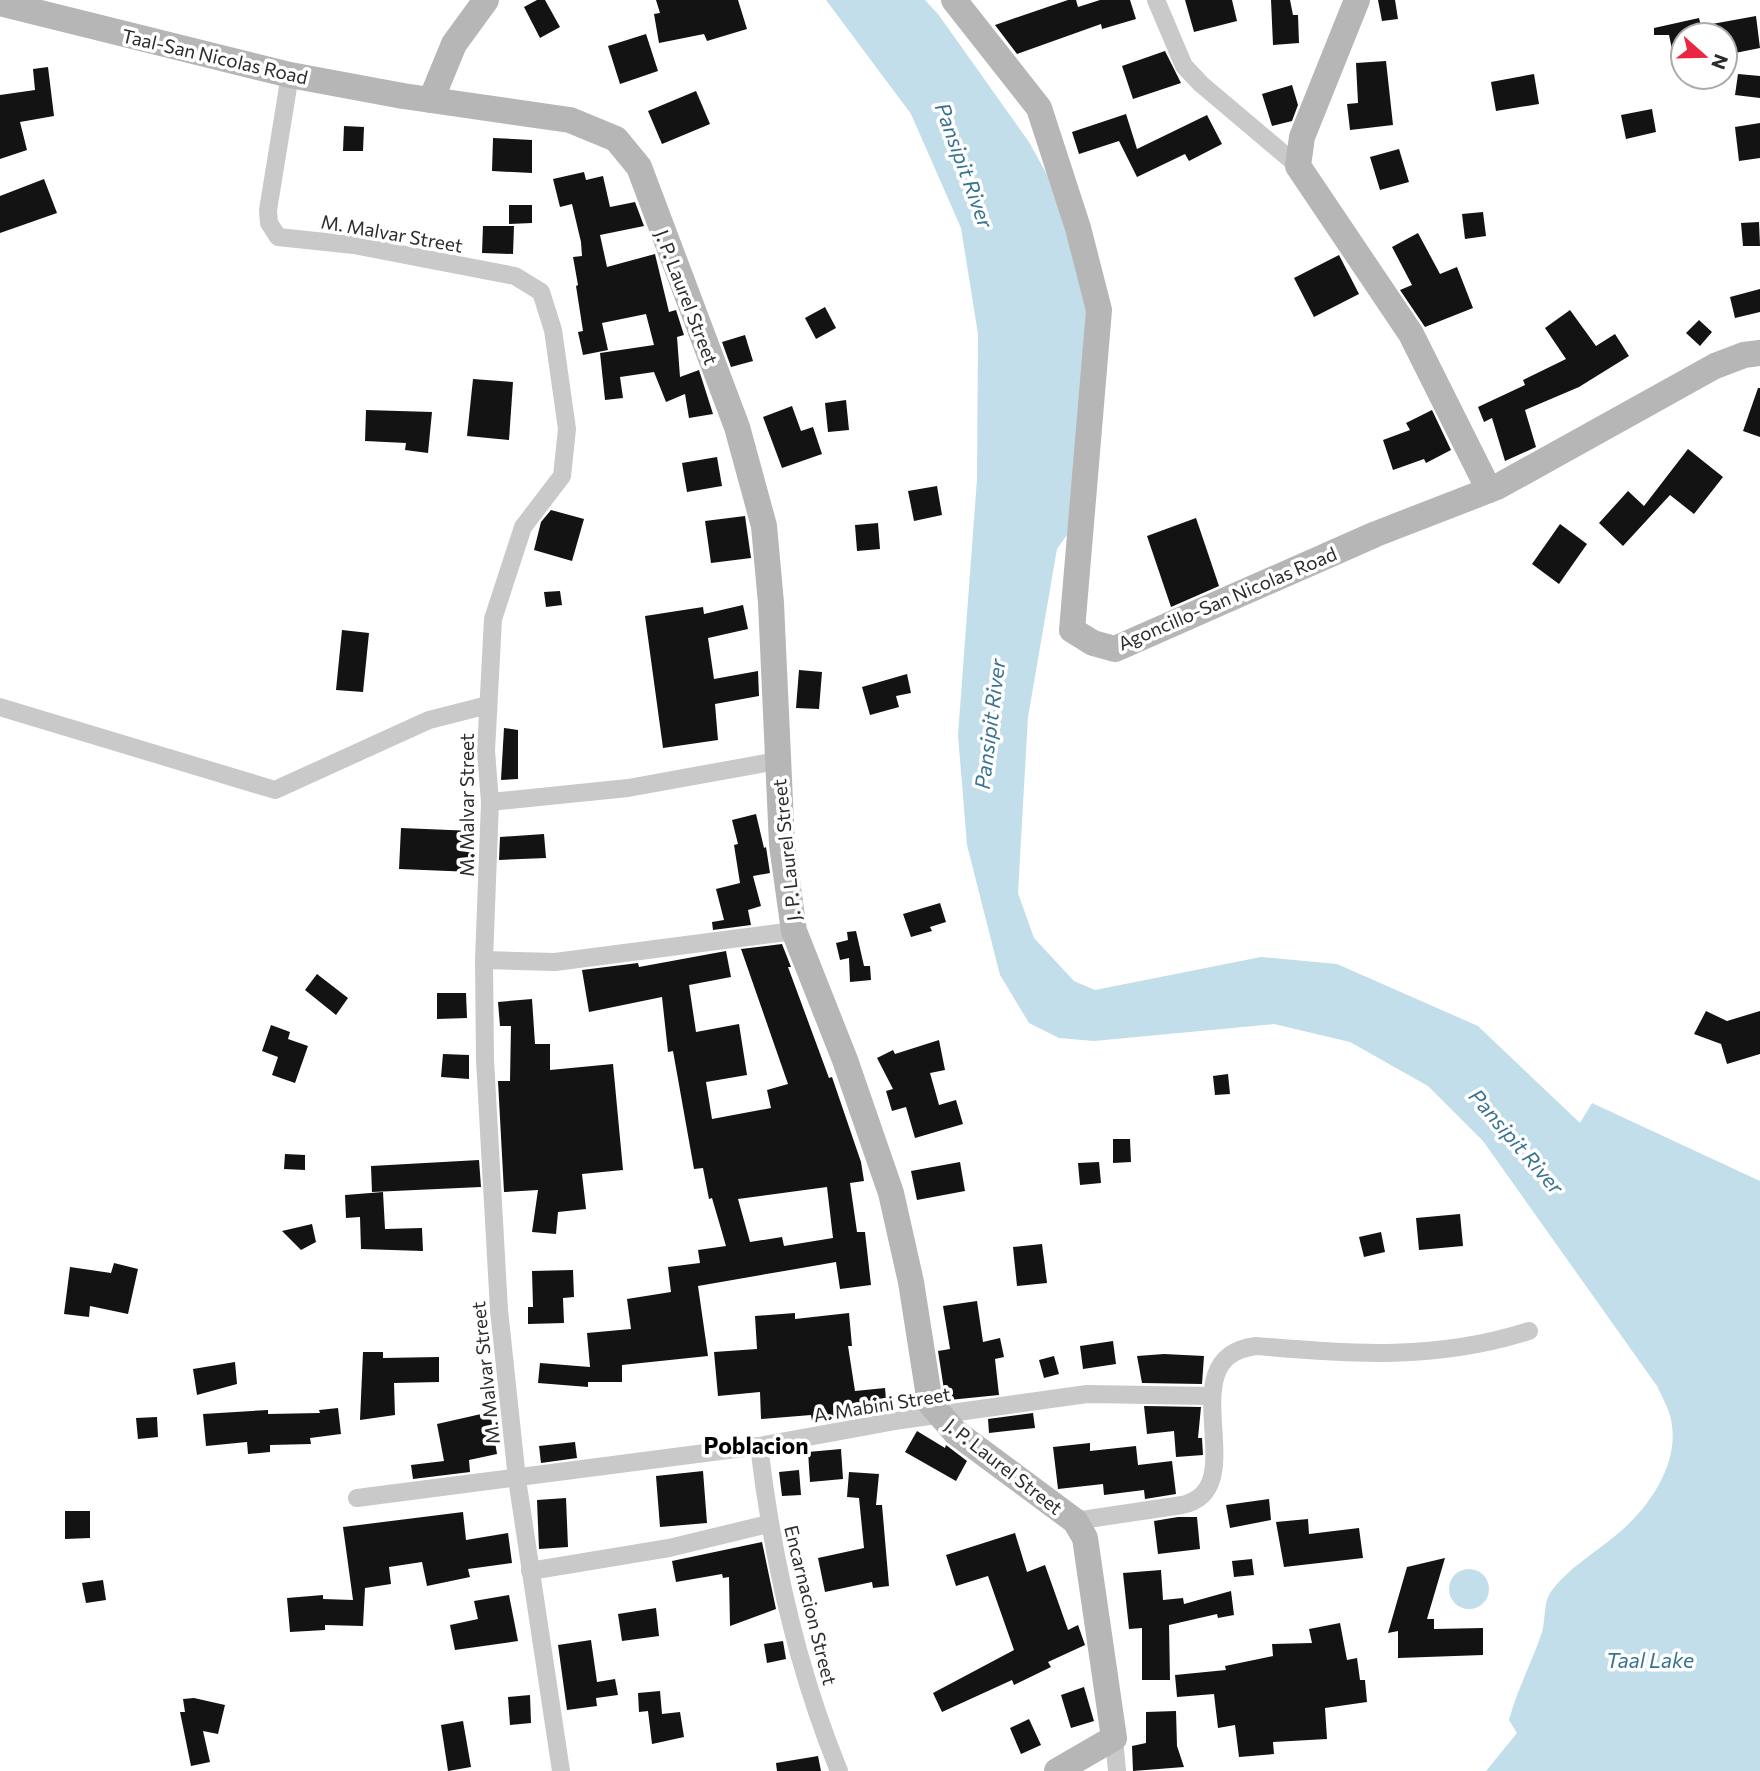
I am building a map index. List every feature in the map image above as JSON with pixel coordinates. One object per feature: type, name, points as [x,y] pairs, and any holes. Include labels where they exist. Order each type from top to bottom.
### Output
[{"type":"main road","points":[[431,100],[454,44],[486,0]]},
{"type":"main road","name":"Agoncillo-San Nicolas Road","points":[[954,0],[1039,108],[1078,228],[1099,310],[1072,630],[1093,643],[1115,649],[1376,534],[1489,490],[1704,372],[1744,355],[1760,353]]},
{"type":"main road","points":[[1357,0],[1302,137],[1298,166],[1411,334],[1489,490]]},
{"type":"main road","name":"Taal-San Nicolas Road","points":[[0,3],[290,75],[431,100]]},
{"type":"main road","name":"J. P. Laurel Street","points":[[431,100],[570,120],[616,139],[639,167],[737,427],[764,526],[771,603],[782,845],[794,931],[845,1060],[891,1193],[911,1282],[930,1403],[955,1432],[1075,1521],[1085,1538],[1114,1738]]},
{"type":"main road","points":[[1057,1771],[1114,1738]]},
{"type":"street","points":[[1156,0],[1184,66],[1201,84],[1298,166]]},
{"type":"street","name":"M. Malvar Street","points":[[290,75],[268,210],[269,223],[278,237],[354,246],[515,276],[541,292],[553,330],[566,429],[562,476],[523,527],[494,619],[485,751],[490,802],[484,960],[492,1220],[517,1479],[561,1771]]},
{"type":"street","points":[[0,708],[275,790],[429,720],[488,705]]},
{"type":"street","points":[[490,802],[628,788],[777,761]]},
{"type":"street","points":[[484,960],[555,962],[794,931]]},
{"type":"street","points":[[1075,1521],[1195,1503],[1205,1495],[1213,1472],[1212,1396],[1216,1375],[1224,1357],[1236,1349],[1256,1346],[1415,1354],[1489,1343],[1529,1331]]},
{"type":"street","name":"A. Mabini Street","points":[[357,1498],[759,1446],[1087,1394],[1212,1396]]},
{"type":"street","name":"Encarnacion Street","points":[[759,1446],[768,1524],[811,1693],[839,1771]]},
{"type":"street","points":[[530,1571],[669,1548],[768,1524]]},
{"type":"street","name":"J. P. Laurel Street","points":[[1114,1738],[1117,1771]]},
{"type":"water","points":[[826,0],[925,0],[938,14],[1029,142],[1086,245],[1102,332],[1076,522],[1057,549],[1028,717],[1018,893],[1034,938],[1074,981],[1095,990],[1261,957],[1337,964],[1478,1026],[1580,1123],[1592,1103],[1760,1181],[1760,1771],[1486,1771],[1517,1733],[1509,1720],[1541,1635],[1550,1593],[1572,1570],[1626,1526],[1648,1502],[1665,1473],[1673,1442],[1670,1416],[1657,1386],[1483,1141],[1428,1086],[1350,1042],[1274,1024],[1094,1041],[1059,1038],[1029,1023],[1000,975],[967,845],[958,735],[977,479],[978,334],[961,228],[911,114]]},
{"type":"water","points":[[1469,1569],[1477,1570],[1483,1575],[1488,1581],[1488,1597],[1483,1603],[1477,1608],[1469,1609],[1461,1608],[1455,1603],[1450,1597],[1449,1589],[1450,1581],[1455,1575],[1461,1570]]},
{"type":"building","points":[[537,0],[545,0],[560,27],[540,38],[524,7]]},
{"type":"building","points":[[656,0],[738,0],[747,29],[707,41],[704,34],[659,43],[654,14],[660,13]]},
{"type":"building","points":[[1068,0],[1076,0],[1078,7],[1100,0],[1130,0],[1136,19],[1102,29],[1101,24],[1017,54],[995,25]]},
{"type":"building","points":[[1185,0],[1232,0],[1237,21],[1194,32]]},
{"type":"building","points":[[1271,0],[1290,0],[1293,15],[1298,15],[1299,43],[1273,45]]},
{"type":"building","points":[[1378,0],[1395,0],[1398,19],[1382,21]]},
{"type":"building","points":[[1756,16],[1760,48],[1739,52],[1739,21],[1728,21]]},
{"type":"building","points":[[1669,25],[1669,35],[1654,35],[1654,28]]},
{"type":"building","points":[[646,34],[658,71],[620,84],[608,46]]},
{"type":"building","points":[[1165,51],[1181,83],[1133,99],[1122,66]]},
{"type":"building","points":[[1386,61],[1393,125],[1350,130],[1347,104],[1358,103],[1356,63]]},
{"type":"building","points":[[48,67],[54,116],[20,122],[27,150],[0,159],[0,95],[35,90],[33,69]]},
{"type":"building","points":[[1534,74],[1539,104],[1496,111],[1491,82]]},
{"type":"building","points":[[1739,74],[1760,76],[1760,98],[1735,95],[1736,91],[1739,91]]},
{"type":"building","points":[[1292,85],[1298,105],[1292,121],[1272,126],[1262,94]]},
{"type":"building","points":[[696,91],[710,124],[662,144],[648,111]]},
{"type":"building","points":[[1652,109],[1656,132],[1626,139],[1621,115]]},
{"type":"building","points":[[1126,114],[1137,149],[1207,115],[1222,144],[1189,161],[1185,154],[1137,177],[1119,141],[1079,154],[1072,132]]},
{"type":"building","points":[[1760,123],[1760,158],[1739,161],[1735,127]]},
{"type":"building","points":[[344,126],[364,127],[363,151],[343,151]]},
{"type":"building","points":[[493,138],[532,140],[532,173],[492,171]]},
{"type":"building","points":[[1399,149],[1409,182],[1380,190],[1370,157]]},
{"type":"building","points":[[584,172],[586,180],[603,176],[610,207],[635,202],[644,226],[600,235],[607,267],[655,254],[669,312],[676,310],[684,335],[677,337],[680,377],[699,370],[713,414],[689,418],[685,394],[666,402],[654,372],[620,377],[623,398],[605,400],[600,353],[654,345],[646,314],[602,323],[608,350],[583,355],[578,332],[583,331],[573,257],[582,256],[581,242],[572,204],[560,207],[553,179]]},
{"type":"building","points":[[44,179],[57,213],[0,233],[0,196]]},
{"type":"building","points":[[509,205],[532,205],[532,223],[509,224]]},
{"type":"building","points":[[1483,212],[1486,236],[1465,239],[1462,214]]},
{"type":"building","points":[[1759,222],[1760,246],[1743,246],[1741,223]]},
{"type":"building","points":[[483,226],[514,226],[513,254],[482,253]]},
{"type":"building","points":[[1418,233],[1440,274],[1457,267],[1473,308],[1425,327],[1400,290],[1412,285],[1392,247]]},
{"type":"building","points":[[1339,255],[1359,294],[1314,317],[1294,278]]},
{"type":"building","points":[[1760,289],[1760,312],[1735,318],[1730,297]]},
{"type":"building","points":[[825,307],[836,328],[816,339],[805,318]]},
{"type":"building","points":[[1570,310],[1596,346],[1615,334],[1629,356],[1579,387],[1525,410],[1536,447],[1505,461],[1492,418],[1484,422],[1478,407],[1525,385],[1523,380],[1566,359],[1545,328]]},
{"type":"building","points":[[1699,320],[1712,332],[1700,346],[1686,333]]},
{"type":"building","points":[[745,335],[753,361],[731,367],[722,342]]},
{"type":"building","points":[[473,379],[513,382],[509,440],[467,436]]},
{"type":"building","points":[[1760,388],[1760,437],[1743,431]]},
{"type":"building","points":[[846,400],[849,430],[828,432],[825,403]]},
{"type":"building","points":[[792,406],[801,431],[813,427],[822,454],[782,468],[763,417]]},
{"type":"building","points":[[366,410],[432,412],[428,453],[405,450],[406,443],[365,441]]},
{"type":"building","points":[[1432,410],[1451,450],[1426,463],[1424,459],[1393,470],[1383,440],[1410,430],[1406,423]]},
{"type":"building","points":[[1688,449],[1723,477],[1694,514],[1670,495],[1623,546],[1599,523],[1628,491],[1644,506]]},
{"type":"building","points":[[717,457],[722,486],[687,492],[682,463]]},
{"type":"building","points":[[937,486],[942,515],[914,521],[908,491]]},
{"type":"building","points":[[551,510],[584,519],[572,561],[534,550],[541,522]]},
{"type":"building","points":[[745,516],[751,558],[711,563],[705,521]]},
{"type":"building","points":[[1196,518],[1219,586],[1171,607],[1147,536]]},
{"type":"building","points":[[878,523],[880,549],[857,551],[855,525]]},
{"type":"building","points":[[1560,524],[1587,544],[1559,584],[1532,564]]},
{"type":"building","points":[[560,591],[562,605],[546,607],[544,592]]},
{"type":"building","points":[[743,605],[748,629],[708,638],[714,679],[758,671],[759,696],[715,704],[718,740],[663,748],[645,616],[703,607],[704,614]]},
{"type":"building","points":[[342,630],[369,633],[363,692],[336,690]]},
{"type":"building","points":[[799,670],[822,672],[819,709],[796,708]]},
{"type":"building","points":[[907,674],[911,693],[896,696],[899,707],[870,715],[862,687]]},
{"type":"building","points":[[504,728],[518,730],[518,779],[501,780]]},
{"type":"building","points":[[756,814],[764,848],[766,847],[770,873],[753,876],[761,906],[748,910],[751,925],[713,930],[712,922],[724,920],[716,889],[740,883],[734,845],[738,844],[732,820]]},
{"type":"building","points":[[401,828],[474,831],[476,861],[473,861],[473,872],[399,869]]},
{"type":"building","points":[[544,834],[546,858],[499,860],[500,837]]},
{"type":"building","points":[[940,903],[946,922],[930,927],[932,931],[911,937],[903,914]]},
{"type":"building","points":[[856,931],[864,966],[870,966],[871,980],[850,982],[849,958],[840,960],[836,943],[848,940],[847,932]]},
{"type":"building","points":[[782,944],[791,967],[788,967],[829,1078],[832,1077],[861,1162],[864,1181],[850,1183],[857,1232],[865,1232],[871,1285],[840,1289],[836,1262],[698,1286],[708,1356],[622,1365],[622,1382],[588,1382],[588,1387],[538,1383],[540,1363],[590,1367],[587,1333],[631,1329],[627,1299],[671,1292],[668,1267],[700,1263],[698,1250],[726,1246],[712,1198],[709,1199],[703,1168],[694,1169],[673,1051],[668,1052],[662,997],[589,1012],[582,970],[638,963],[639,967],[726,951],[731,977],[689,985],[696,1032],[739,1024],[747,1075],[706,1082],[712,1119],[771,1108],[767,1090],[788,1084],[741,949]],"holes":[[[827,1187],[833,1238],[784,1246],[782,1237],[750,1242],[738,1199]]]},
{"type":"building","points":[[317,974],[348,998],[336,1015],[305,990]]},
{"type":"building","points":[[437,993],[466,993],[467,1018],[437,1019]]},
{"type":"building","points":[[532,999],[535,1044],[550,1044],[550,1070],[613,1064],[623,1170],[582,1174],[586,1209],[558,1212],[556,1234],[532,1232],[538,1190],[504,1192],[498,1081],[510,1081],[511,1026],[500,1026],[498,1002]]},
{"type":"building","points":[[1706,1011],[1727,1021],[1760,1011],[1760,1054],[1727,1064],[1721,1044],[1694,1034]]},
{"type":"building","points":[[271,1025],[290,1032],[288,1039],[308,1046],[295,1083],[272,1075],[278,1057],[262,1051]]},
{"type":"building","points":[[939,1040],[945,1070],[930,1073],[939,1105],[956,1100],[963,1124],[915,1138],[906,1107],[892,1111],[886,1091],[893,1089],[877,1058],[893,1050],[895,1054]]},
{"type":"building","points":[[443,1054],[469,1055],[469,1079],[441,1077]]},
{"type":"building","points":[[1228,1074],[1230,1094],[1215,1095],[1213,1076]]},
{"type":"building","points":[[1113,1139],[1130,1139],[1131,1162],[1113,1163]]},
{"type":"building","points":[[285,1154],[305,1155],[305,1170],[284,1169]]},
{"type":"building","points":[[479,1160],[481,1187],[372,1192],[371,1166]]},
{"type":"building","points":[[960,1162],[965,1191],[917,1200],[911,1171]]},
{"type":"building","points":[[1099,1162],[1101,1183],[1080,1185],[1078,1163]]},
{"type":"building","points":[[383,1192],[385,1229],[422,1228],[423,1251],[361,1249],[360,1217],[346,1218],[345,1195]]},
{"type":"building","points":[[1460,1214],[1463,1246],[1419,1250],[1416,1218]]},
{"type":"building","points":[[312,1224],[316,1242],[301,1250],[282,1231]]},
{"type":"building","points":[[1381,1232],[1385,1252],[1364,1257],[1359,1237]]},
{"type":"building","points":[[1042,1244],[1047,1283],[1017,1286],[1013,1247]]},
{"type":"building","points":[[114,1263],[138,1269],[128,1314],[90,1306],[89,1317],[64,1314],[70,1267],[111,1273]]},
{"type":"building","points":[[573,1270],[574,1297],[563,1298],[564,1323],[528,1324],[528,1307],[533,1307],[532,1271]]},
{"type":"building","points":[[977,1301],[983,1342],[1000,1338],[1004,1357],[995,1359],[999,1395],[949,1400],[945,1396],[938,1351],[950,1349],[943,1306]]},
{"type":"building","points":[[795,1313],[795,1319],[849,1313],[852,1346],[848,1346],[855,1391],[885,1388],[887,1411],[836,1420],[812,1421],[811,1415],[761,1419],[760,1392],[718,1396],[714,1352],[757,1349],[755,1316]]},
{"type":"building","points":[[1113,1341],[1116,1364],[1083,1369],[1080,1346]]},
{"type":"building","points":[[363,1352],[383,1352],[383,1358],[439,1357],[439,1382],[394,1383],[395,1415],[360,1420]]},
{"type":"building","points":[[1054,1356],[1059,1374],[1044,1378],[1039,1360]]},
{"type":"building","points":[[1137,1356],[1204,1356],[1202,1384],[1142,1383]]},
{"type":"building","points":[[235,1362],[237,1384],[197,1395],[193,1369]]},
{"type":"building","points":[[1144,1406],[1201,1407],[1198,1438],[1202,1438],[1203,1455],[1176,1457],[1174,1431],[1147,1434]]},
{"type":"building","points":[[338,1408],[341,1434],[310,1438],[311,1444],[270,1445],[270,1452],[248,1454],[247,1442],[206,1446],[203,1414],[268,1410],[268,1414],[320,1413],[319,1410]]},
{"type":"building","points":[[490,1412],[497,1454],[469,1460],[470,1472],[413,1479],[411,1465],[444,1461],[437,1424]]},
{"type":"building","points":[[1033,1413],[1035,1428],[989,1433],[988,1419]]},
{"type":"building","points":[[157,1417],[158,1437],[138,1439],[136,1418]]},
{"type":"building","points":[[917,1431],[945,1448],[946,1445],[967,1461],[956,1481],[905,1452]]},
{"type":"building","points":[[575,1442],[577,1458],[541,1463],[539,1446]]},
{"type":"building","points":[[1090,1443],[1090,1451],[1136,1446],[1138,1465],[1172,1461],[1176,1494],[1145,1499],[1144,1490],[1104,1495],[1103,1484],[1058,1489],[1053,1447]]},
{"type":"building","points":[[841,1449],[843,1479],[810,1482],[808,1452]]},
{"type":"building","points":[[799,1470],[801,1495],[782,1496],[779,1472]]},
{"type":"building","points":[[703,1471],[707,1523],[660,1527],[656,1476]]},
{"type":"building","points":[[849,1472],[879,1474],[876,1505],[882,1505],[889,1586],[873,1588],[872,1582],[825,1592],[818,1558],[864,1548],[859,1498],[847,1497]]},
{"type":"building","points":[[566,1498],[568,1547],[539,1549],[537,1500]]},
{"type":"building","points":[[1269,1499],[1271,1520],[1230,1528],[1226,1505]]},
{"type":"building","points":[[65,1511],[90,1511],[90,1538],[65,1539]]},
{"type":"building","points":[[463,1512],[466,1540],[508,1533],[512,1563],[468,1569],[470,1577],[427,1586],[422,1562],[389,1567],[391,1584],[365,1588],[363,1626],[325,1625],[325,1630],[290,1632],[287,1598],[323,1595],[323,1599],[353,1600],[343,1527]]},
{"type":"building","points":[[1197,1517],[1200,1549],[1158,1554],[1154,1521]]},
{"type":"building","points":[[1308,1519],[1309,1534],[1359,1528],[1363,1558],[1284,1567],[1276,1522]]},
{"type":"building","points":[[1015,1533],[1027,1572],[1045,1565],[1068,1630],[1078,1625],[1085,1645],[1048,1662],[1051,1667],[1014,1685],[1012,1680],[942,1712],[933,1693],[1014,1650],[988,1576],[956,1586],[946,1555]]},
{"type":"building","points":[[762,1542],[776,1609],[730,1626],[729,1577],[723,1578],[722,1574],[676,1582],[672,1561]]},
{"type":"building","points":[[1445,1558],[1427,1619],[1434,1619],[1434,1629],[1483,1628],[1483,1655],[1398,1658],[1398,1631],[1388,1633],[1407,1567]]},
{"type":"building","points":[[1252,1559],[1254,1575],[1234,1577],[1232,1561]]},
{"type":"building","points":[[1161,1570],[1163,1600],[1183,1598],[1184,1604],[1231,1591],[1234,1615],[1218,1618],[1217,1614],[1169,1625],[1170,1680],[1142,1680],[1142,1628],[1129,1629],[1123,1573]]},
{"type":"building","points":[[103,1580],[106,1600],[86,1603],[82,1583]]},
{"type":"building","points":[[509,1595],[518,1641],[455,1650],[450,1625],[478,1619],[474,1601]]},
{"type":"building","points":[[656,1608],[659,1636],[622,1641],[618,1614]]},
{"type":"building","points":[[1340,1623],[1347,1660],[1357,1658],[1360,1680],[1365,1680],[1367,1702],[1325,1708],[1327,1739],[1273,1742],[1274,1754],[1239,1757],[1235,1725],[1218,1728],[1214,1694],[1177,1697],[1175,1675],[1226,1670],[1225,1666],[1273,1656],[1272,1644],[1312,1643],[1309,1629]]},
{"type":"building","points":[[591,1640],[597,1682],[615,1679],[618,1695],[596,1698],[597,1706],[567,1710],[558,1645]]},
{"type":"building","points":[[783,1641],[786,1659],[767,1663],[764,1644]]},
{"type":"building","points":[[1084,1687],[1094,1721],[1071,1728],[1061,1695]]},
{"type":"building","points":[[660,1691],[662,1714],[680,1712],[684,1737],[652,1744],[648,1711],[639,1712],[638,1693]]},
{"type":"building","points":[[530,1695],[531,1723],[510,1725],[508,1697]]},
{"type":"building","points":[[194,1698],[225,1705],[218,1734],[203,1731],[210,1762],[191,1766],[180,1712],[185,1712],[183,1699]]},
{"type":"building","points":[[1176,1711],[1177,1746],[1184,1767],[1133,1771],[1132,1746],[1146,1743],[1146,1712]]},
{"type":"building","points":[[1029,1719],[1041,1745],[1021,1754],[1010,1728]]},
{"type":"building","points":[[463,1721],[471,1767],[448,1771],[441,1725]]},
{"type":"building","points":[[818,1756],[821,1771],[777,1771],[776,1763]]},
{"type":"district","name":"Poblacion","points":[[756,1445]]},
{"type":"water label","name":"Pansipit River","points":[[965,165]]},
{"type":"water label","name":"Pansipit River","points":[[989,724]]},
{"type":"water label","name":"Pansipit River","points":[[1517,1141]]},
{"type":"water label","name":"Taal Lake","points":[[1650,1659]]}]
